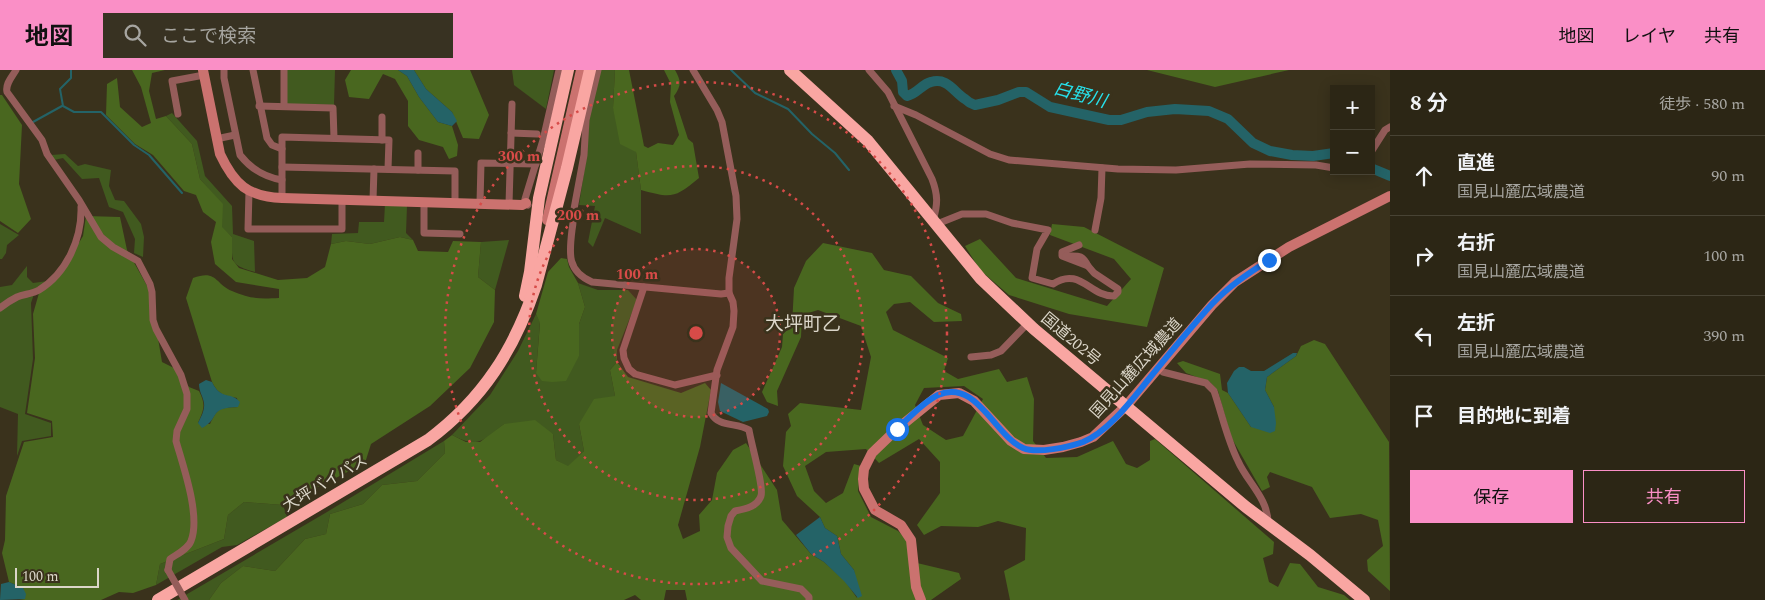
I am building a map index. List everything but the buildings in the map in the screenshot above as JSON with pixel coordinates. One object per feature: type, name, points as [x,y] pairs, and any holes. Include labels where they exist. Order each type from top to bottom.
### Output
[{"type":"highway","name":"大坪バイパス","points":[[493,375],[511,338],[523,304],[530,272],[539,198],[568,70]]},
{"type":"highway","name":"大坪バイパス","points":[[158,600],[428,440],[457,417],[482,390],[493,375],[513,339],[536,286],[590,70]]},
{"type":"highway","name":"国道202号","points":[[790,70],[868,141],[981,279],[1028,323],[1126,406],[1364,600]]},
{"type":"street","points":[[16,70],[3,88],[42,140],[47,154],[101,237],[112,247],[138,261],[150,284],[153,320],[156,330],[181,375],[187,394],[187,409],[177,431],[176,440],[194,514],[193,530],[188,546],[170,558],[167,566],[185,600]]},
{"type":"street","points":[[224,70],[240,155],[248,165],[263,175],[282,180]]},
{"type":"street","points":[[253,70],[267,138],[272,145],[282,149]]},
{"type":"street","points":[[284,70],[284,106]]},
{"type":"street","points":[[178,114],[172,81],[203,73],[216,139],[226,166],[239,184],[249,192],[268,198],[527,204],[525,199],[536,164],[559,70]]},
{"type":"street","points":[[513,339],[532,284],[581,70]]},
{"type":"street","points":[[598,70],[586,120],[584,155],[574,209],[569,214],[573,219],[570,258],[574,269],[582,278],[592,282],[721,294],[729,293]]},
{"type":"street","points":[[693,70],[722,122],[736,196],[737,219],[729,278],[729,293],[734,311],[733,327],[717,375],[711,413],[713,418],[729,425],[749,430],[762,495],[756,503],[746,509],[735,511],[731,516],[727,537],[731,548],[762,581],[801,589],[809,597],[809,600]]},
{"type":"street","points":[[870,70],[888,92],[937,192],[935,223],[962,214],[986,214],[1012,223],[1048,230],[1037,249],[1032,278],[1052,284],[1065,278],[1081,281],[1107,296],[1114,296],[1118,292],[1115,286],[1094,273],[1088,266],[1062,256],[1062,252],[1079,245]]},
{"type":"street","points":[[509,204],[512,104]]},
{"type":"street","points":[[259,106],[333,108],[334,138]]},
{"type":"street","points":[[894,106],[998,158],[1009,160],[1102,168],[1176,170],[1250,164],[1316,165],[1330,167]]},
{"type":"street","points":[[382,117],[382,140]]},
{"type":"street","points":[[1375,147],[1390,126]]},
{"type":"street","points":[[511,133],[537,134]]},
{"type":"street","points":[[216,139],[235,135]]},
{"type":"street","points":[[282,198],[282,137],[388,140],[388,170]]},
{"type":"street","points":[[418,153],[418,170]]},
{"type":"street","points":[[480,204],[481,163],[536,164]]},
{"type":"street","points":[[282,167],[455,171],[456,203]]},
{"type":"street","points":[[1095,230],[1101,198],[1102,168]]},
{"type":"street","points":[[373,200],[374,169]]},
{"type":"street","points":[[249,192],[248,229],[342,229],[342,200]]},
{"type":"street","name":"国見山麓広域農道","points":[[921,600],[916,587],[913,548],[908,533],[901,525],[875,510],[864,489],[862,479],[868,460],[876,448],[928,402],[939,395],[949,393],[966,395],[1011,440],[1024,448],[1034,450],[1063,447],[1093,437],[1126,406],[1212,304],[1235,282],[1289,247],[1390,196]]},
{"type":"street","points":[[424,202],[424,233],[460,234]]},
{"type":"street","points":[[0,308],[16,298],[38,291],[55,278],[71,254],[79,236],[82,216],[81,206]]},
{"type":"street","points":[[644,287],[624,350],[624,358],[629,369],[635,374],[675,384],[717,375]]},
{"type":"street","points":[[971,357],[992,356],[1001,351],[1028,323]]},
{"type":"street","points":[[1158,368],[1163,372],[1206,383],[1214,391],[1238,462],[1263,501],[1268,514],[1268,523]]},
{"type":"green space","points":[[132,70],[165,70],[152,73],[149,91],[156,119],[166,116],[192,144],[200,179],[223,204],[222,227],[232,237],[232,259],[239,268],[278,280],[307,278],[325,267],[331,244],[346,241],[370,244],[400,237],[413,240],[418,251],[448,252],[453,241],[481,242],[478,277],[495,290],[494,322],[470,368],[430,406],[371,444],[365,463],[283,505],[244,502],[228,515],[224,539],[160,564],[156,585],[133,593],[119,592],[101,600],[19,600],[25,599],[23,588],[9,582],[2,553],[5,540],[6,496],[24,442],[53,437],[52,421],[27,413],[35,358],[33,314],[39,293],[50,286],[83,236],[86,216],[120,217],[127,250],[150,291],[162,362],[176,369],[189,387],[199,391],[203,400],[202,414],[198,423],[210,424],[220,409],[238,407],[237,398],[222,394],[212,382],[186,298],[193,278],[207,275],[215,278],[226,288],[245,296],[279,298],[279,289],[236,282],[215,264],[211,242],[216,222],[203,212],[196,195],[184,191],[153,155],[135,144],[106,115],[107,84],[117,78],[120,107],[142,127],[151,123],[141,87]]},
{"type":"green space","points":[[286,70],[335,70],[334,105],[286,104]]},
{"type":"green space","points":[[351,70],[398,70],[407,76],[419,97],[438,122],[452,126],[458,145],[457,156],[449,159],[443,147],[419,140],[408,126],[408,101],[395,79],[383,74],[369,99],[349,97],[345,80]]},
{"type":"green space","points":[[414,70],[470,70],[489,115],[479,139],[463,138],[452,112],[426,89]]},
{"type":"green space","points":[[512,70],[554,70],[546,109],[514,85]]},
{"type":"green space","points":[[601,70],[615,70],[613,108],[636,152],[641,190],[641,234],[605,218],[593,247],[588,242],[595,206],[579,205],[587,153],[589,118]]},
{"type":"green space","points":[[615,70],[629,70],[644,146],[648,148],[658,143],[673,145],[679,135],[670,102],[671,84],[664,70],[675,70],[679,86],[674,96],[688,139],[693,143],[699,178],[684,190],[672,195],[666,195],[641,190],[636,152],[620,144],[613,108]]},
{"type":"green space","points":[[1147,70],[1289,70],[1215,87]]},
{"type":"green space","points":[[0,95],[2,95],[22,125],[19,184],[31,219],[18,233],[0,221]]},
{"type":"green space","points":[[172,113],[197,141],[205,176],[232,206],[233,234],[254,241],[255,272],[240,267],[234,261],[232,257],[232,237],[222,228],[222,204],[200,179],[192,144],[166,116]]},
{"type":"green space","points":[[65,154],[78,166],[85,164],[111,170],[109,186],[115,200],[124,201],[141,224],[144,237],[143,257],[134,253],[135,239],[123,212],[109,207],[99,178],[82,179],[63,158],[54,160],[51,155]]},
{"type":"green space","points":[[385,204],[407,206],[406,233],[413,240],[400,237],[370,244],[346,241],[331,244],[332,234],[358,233],[359,222],[384,222]]},
{"type":"green space","points":[[0,224],[19,235],[7,245],[6,253],[2,259],[0,259]]},
{"type":"green space","points":[[1052,224],[1084,227],[1164,268],[1147,327],[1069,314],[1009,295],[980,270],[965,246],[980,239],[1016,278],[1107,306],[1131,279],[1114,259],[1050,235]]},
{"type":"green space","points":[[509,240],[495,290],[478,277],[481,242]]},
{"type":"green space","points":[[823,243],[872,253],[884,270],[911,276],[938,303],[961,314],[962,321],[934,322],[910,302],[894,304],[886,312],[893,330],[948,358],[944,371],[958,379],[999,369],[1007,382],[1027,377],[1034,399],[1033,441],[1046,458],[1077,457],[1113,441],[1126,464],[1137,468],[1150,460],[1150,441],[1155,439],[1274,542],[1273,554],[1263,558],[1269,582],[1278,587],[1290,563],[1300,564],[1318,587],[1344,595],[1350,600],[1010,600],[1004,571],[1025,560],[1026,528],[998,521],[978,527],[941,526],[924,535],[917,525],[940,493],[940,462],[919,439],[879,463],[866,449],[826,452],[805,466],[814,491],[826,503],[843,493],[854,464],[861,466],[858,491],[871,517],[898,531],[915,547],[917,563],[959,573],[961,579],[931,600],[687,600],[685,590],[666,590],[664,600],[641,600],[635,595],[624,600],[209,600],[221,583],[243,566],[275,571],[305,539],[326,534],[330,514],[363,504],[382,485],[417,481],[445,453],[444,441],[452,435],[466,442],[480,442],[504,424],[535,420],[553,434],[556,460],[568,466],[584,451],[579,424],[594,399],[615,396],[610,370],[617,362],[628,377],[681,393],[705,383],[711,390],[700,447],[678,525],[683,539],[700,531],[699,515],[712,500],[717,473],[733,450],[746,443],[777,490],[782,520],[811,554],[824,562],[845,581],[857,598],[854,570],[841,554],[837,536],[825,528],[820,517],[797,496],[783,466],[786,432],[791,426],[788,414],[800,403],[861,410],[871,357],[861,326],[818,310],[802,315],[801,337],[777,391],[778,406],[767,402],[762,392],[782,347],[783,334],[792,325],[794,288],[806,261]],"holes":[[[964,386],[983,399],[963,436],[946,440],[923,425],[915,405],[924,388]]]},
{"type":"green space","points":[[561,258],[567,259],[569,267],[578,283],[585,307],[579,324],[579,356],[566,381],[542,381],[536,373],[540,323],[536,314],[548,272]]},
{"type":"green space","points":[[27,266],[27,277],[33,283],[48,281],[35,291],[31,303],[33,359],[25,414],[51,423],[51,436],[22,441],[17,456],[18,414],[0,407],[0,287],[12,285]]},
{"type":"green space","points":[[578,283],[598,290],[628,290],[637,300],[617,350],[617,362],[610,370],[615,396],[579,424],[584,451],[568,467],[556,460],[553,434],[504,424],[480,441],[468,442],[452,435],[490,395],[518,351],[536,314],[540,322],[536,373],[579,356],[579,324],[585,307]]},
{"type":"green space","points":[[1314,340],[1325,344],[1389,442],[1390,591],[1368,571],[1367,560],[1383,546],[1378,520],[1361,514],[1330,518],[1312,487],[1270,472],[1267,477],[1270,487],[1262,491],[1231,437],[1218,391],[1210,382],[1186,373],[1177,363],[1183,361],[1220,374],[1222,390],[1228,393],[1251,427],[1274,407],[1265,390],[1267,377],[1296,356],[1301,346]]},
{"type":"green space","points":[[444,441],[445,453],[417,481],[382,485],[363,504],[330,514],[326,534],[305,539],[275,571],[243,566],[221,583],[209,600],[177,600],[327,512]]},
{"type":"green space","points":[[244,502],[283,505],[287,517],[237,545],[222,547],[156,585],[160,564],[224,539],[228,515]]},
{"type":"water","points":[[398,70],[414,70],[426,89],[452,112],[457,121],[452,126],[438,122],[419,97],[407,76]]},
{"type":"water","points":[[1293,353],[1297,353],[1296,356],[1267,377],[1265,390],[1274,407],[1275,431],[1270,433],[1251,427],[1228,393],[1227,383],[1234,371],[1239,367],[1244,367],[1251,371],[1264,371]]},
{"type":"water","points":[[206,380],[212,382],[215,388],[222,394],[233,397],[240,402],[238,407],[218,411],[211,421],[202,428],[198,423],[204,403],[199,384]]},
{"type":"water","points":[[721,383],[768,409],[767,416],[743,422],[720,411],[718,402]]},
{"type":"water","points":[[820,517],[825,528],[837,536],[841,554],[854,570],[862,596],[858,598],[824,562],[811,554],[796,535]]},
{"type":"water","points":[[9,582],[23,588],[26,594],[25,599],[0,600],[1,584]]},
{"type":"waterway","points":[[71,70],[71,78],[60,89],[63,106],[74,112],[101,112],[134,145],[149,155],[182,193]]},
{"type":"waterway","points":[[731,70],[755,93],[788,109],[812,134],[835,153],[849,170]]},
{"type":"waterway","name":"白野川","points":[[896,70],[902,81],[903,92],[907,96],[928,83],[937,81],[946,83],[967,101],[975,105],[998,100],[1019,92],[1026,92],[1050,107],[1109,120],[1121,120],[1147,112],[1175,109],[1209,111],[1228,119],[1253,143],[1270,151],[1313,156],[1330,154]]},
{"type":"waterway","points":[[33,122],[62,106]]},
{"type":"waterway","name":"白野川","points":[[1375,170],[1390,176]]},
{"type":"district","name":"大坪町乙","points":[[803,324]]},
{"type":"route","points":[[897,429],[939,395],[959,393],[966,395],[974,401],[1011,440],[1024,448],[1044,450],[1063,447],[1093,437],[1126,406],[1212,304],[1235,282],[1269,260]]}]
